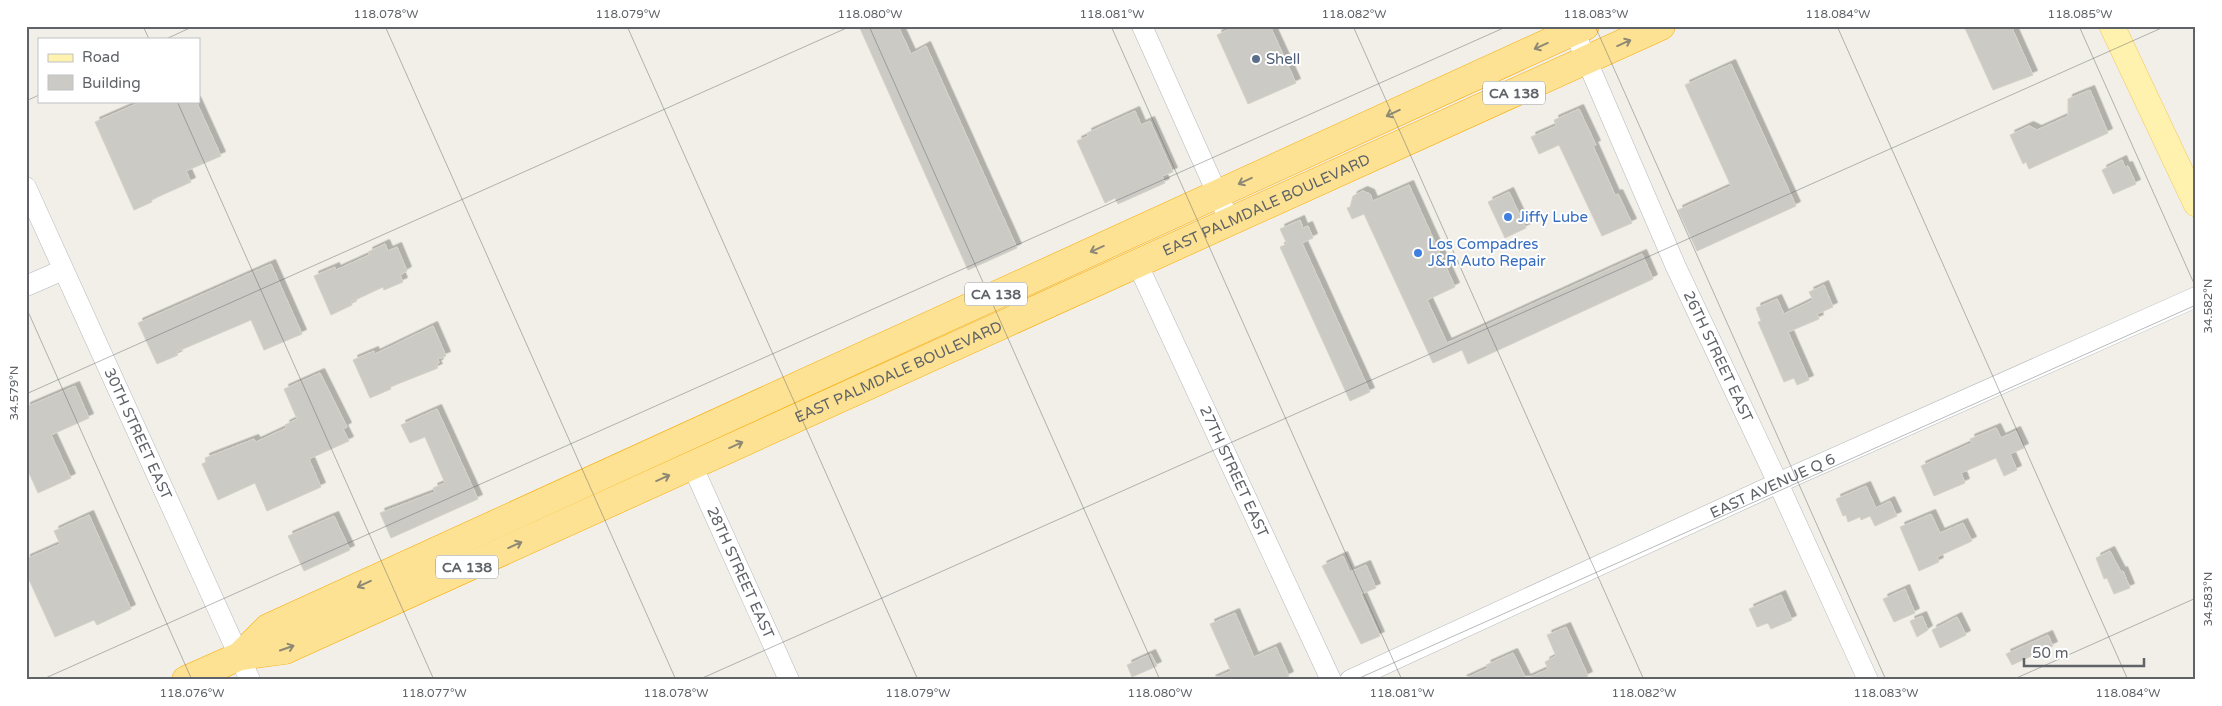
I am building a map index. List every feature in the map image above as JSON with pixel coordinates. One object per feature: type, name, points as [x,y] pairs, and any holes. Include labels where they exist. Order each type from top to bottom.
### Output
[{"type":"highway","name":"EAST PALMDALE BOULEVARD","points":[[186,680],[245,668],[1661,26]]},
{"type":"highway","name":"EAST PALMDALE BOULEVARD","points":[[245,668],[268,628],[1580,29]]},
{"type":"main road","points":[[2112,26],[2196,204]]},
{"type":"street","points":[[1142,26],[1230,222]]},
{"type":"street","name":"26TH STREET EAST","points":[[1580,29],[1586,60],[1676,267],[1868,680]]},
{"type":"street","name":"30TH STREET EAST","points":[[26,187],[245,668]]},
{"type":"street","name":"27TH STREET EAST","points":[[1137,263],[1331,680]]},
{"type":"street","points":[[26,286],[63,270]]},
{"type":"street","name":"EAST AVENUE Q 6","points":[[1350,680],[1778,483],[2196,297]]},
{"type":"street","name":"28TH STREET EAST","points":[[692,465],[788,680]]},
{"type":"building","points":[[859,26],[898,26],[911,54],[926,46],[1017,248],[968,270]]},
{"type":"building","name":"Shell","points":[[1236,26],[1270,26],[1296,83],[1248,104],[1217,35]]},
{"type":"building","points":[[1964,26],[2011,26],[2033,75],[1993,90]]},
{"type":"building","points":[[1731,64],[1796,206],[1697,251],[1678,210],[1731,186],[1685,85]]},
{"type":"building","points":[[2090,90],[2108,133],[2029,169],[2026,162],[2023,164],[2010,135],[2029,126],[2037,130],[2068,116],[2068,99]]},
{"type":"building","points":[[141,102],[196,102],[221,156],[186,171],[191,182],[134,210],[95,122]]},
{"type":"building","points":[[1579,109],[1596,145],[1593,146],[1615,195],[1618,194],[1632,223],[1602,236],[1559,145],[1539,154],[1531,137],[1556,126],[1554,120]]},
{"type":"building","points":[[1135,111],[1141,125],[1150,121],[1173,172],[1162,176],[1165,183],[1118,204],[1115,198],[1105,203],[1077,141],[1088,136],[1087,133]]},
{"type":"building","points":[[2122,160],[2125,167],[2128,166],[2136,184],[2113,194],[2102,170]]},
{"type":"building","points":[[1409,185],[1455,287],[1427,300],[1447,343],[1642,254],[1653,279],[1468,364],[1462,350],[1433,363],[1364,214],[1352,219],[1347,208],[1350,207],[1353,196],[1363,191],[1370,194],[1373,201]]},
{"type":"building","name":"Jiffy Lube","points":[[1509,192],[1526,228],[1505,238],[1488,202]]},
{"type":"building","points":[[1300,220],[1303,228],[1308,226],[1313,238],[1302,243],[1370,392],[1350,401],[1280,247],[1287,244],[1280,229]]},
{"type":"building","points":[[385,244],[388,251],[397,247],[407,271],[400,275],[403,282],[384,290],[383,287],[351,302],[352,305],[331,315],[314,276],[335,267],[336,270],[369,255],[368,252]]},
{"type":"building","points":[[271,264],[302,334],[264,350],[251,320],[176,352],[178,355],[157,364],[138,323]]},
{"type":"building","points":[[1824,285],[1833,307],[1817,314],[1819,319],[1788,332],[1809,380],[1797,385],[1794,378],[1784,382],[1758,322],[1761,321],[1756,308],[1777,299],[1784,314],[1813,300],[1809,292]]},
{"type":"building","points":[[433,326],[446,356],[438,359],[439,363],[436,365],[438,368],[390,387],[391,389],[370,398],[353,360],[374,351],[375,354]]},
{"type":"building","points":[[320,373],[347,427],[343,429],[349,441],[309,459],[321,487],[267,511],[255,483],[218,500],[202,464],[206,462],[205,458],[254,439],[256,442],[286,428],[285,425],[297,419],[284,389]]},
{"type":"building","points":[[75,386],[89,418],[51,435],[71,478],[38,493],[26,466],[26,407]]},
{"type":"building","points":[[437,409],[478,499],[391,538],[380,513],[435,492],[433,488],[445,483],[425,437],[410,443],[401,425]]},
{"type":"building","points":[[1996,428],[2001,438],[2016,431],[2024,448],[2010,454],[2017,470],[2004,476],[1996,458],[1961,473],[1965,483],[1934,496],[1921,466],[1972,443],[1970,439]]},
{"type":"building","points":[[1866,486],[1876,508],[1890,501],[1897,516],[1875,526],[1870,516],[1861,520],[1860,517],[1848,522],[1846,515],[1843,516],[1836,499]]},
{"type":"building","points":[[1931,514],[1940,533],[1963,523],[1972,541],[1937,557],[1939,562],[1919,571],[1900,527]]},
{"type":"building","points":[[89,515],[131,609],[97,625],[94,620],[55,637],[26,573],[26,559],[60,544],[54,531]]},
{"type":"building","points":[[334,516],[350,550],[304,571],[288,536]]},
{"type":"building","points":[[2110,551],[2121,572],[2123,571],[2130,588],[2114,594],[2107,578],[2104,579],[2096,558]]},
{"type":"building","points":[[1343,556],[1350,572],[1366,565],[1376,588],[1361,594],[1380,636],[1361,644],[1322,566]]},
{"type":"building","points":[[1905,589],[1915,613],[1894,622],[1883,599]]},
{"type":"building","points":[[1781,595],[1792,620],[1771,629],[1768,623],[1757,627],[1749,609]]},
{"type":"building","points":[[1235,613],[1254,657],[1276,647],[1289,676],[1280,680],[1211,680],[1231,671],[1210,624]]},
{"type":"building","points":[[1922,616],[1928,630],[1917,637],[1910,621]]},
{"type":"building","points":[[1957,617],[1966,635],[1940,648],[1932,630]]},
{"type":"building","points":[[1566,627],[1588,676],[1579,680],[1462,680],[1488,668],[1486,665],[1513,653],[1526,679],[1548,669],[1545,662],[1556,656],[1547,635]]},
{"type":"building","points":[[2048,635],[2053,646],[2012,665],[2006,654]]},
{"type":"building","points":[[1151,654],[1157,666],[1132,677],[1127,665]]},
{"type":"place","name":"Shell","points":[[1256,59]]},
{"type":"place","name":"Jiffy Lube","points":[[1508,217]]},
{"type":"place","name":"Los Compadres J&R Auto Repair","points":[[1418,253]]}]
